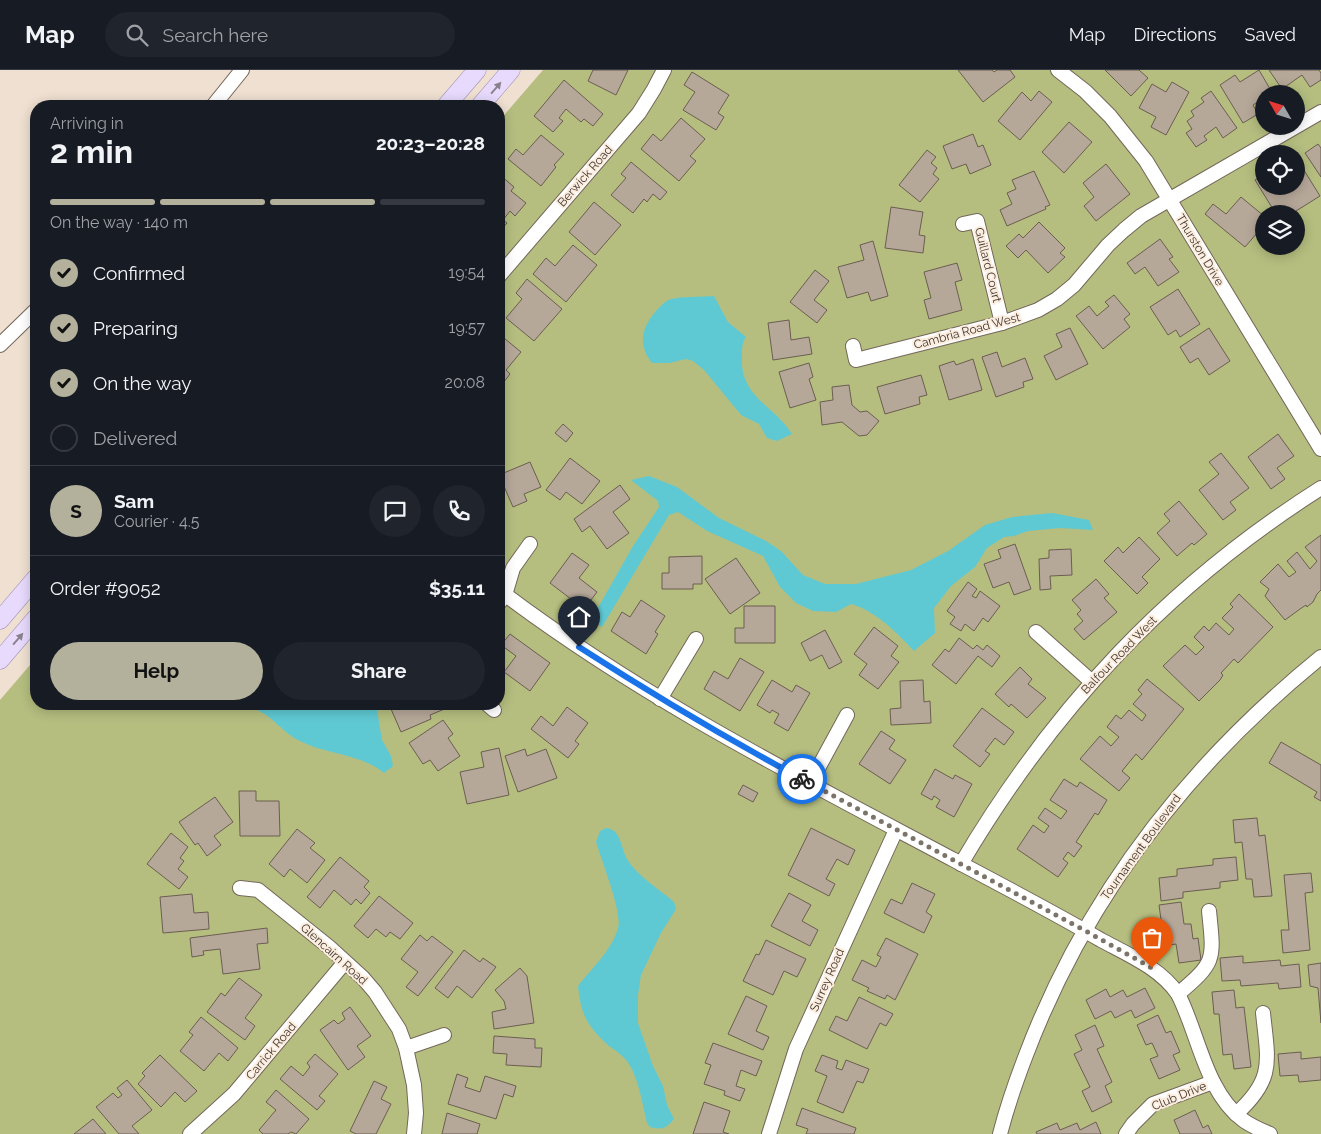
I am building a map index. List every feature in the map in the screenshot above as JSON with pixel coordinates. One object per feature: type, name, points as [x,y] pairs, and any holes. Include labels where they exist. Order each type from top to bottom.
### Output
[{"type":"main road","points":[[451,100],[477,70]]},
{"type":"main road","points":[[485,100],[511,70]]},
{"type":"main road","points":[[0,620],[30,585]]},
{"type":"main road","points":[[0,660],[30,625]]},
{"type":"street","points":[[218,100],[242,70]]},
{"type":"street","name":"Berwick Road","points":[[505,269],[639,113],[664,70]]},
{"type":"street","name":"Thurston Drive","points":[[1058,70],[1085,92],[1125,133],[1146,161],[1321,449]]},
{"type":"street","name":"Cambria Road West","points":[[853,346],[856,360],[1002,323],[1038,310],[1057,298],[1079,280],[1108,245],[1141,216],[1321,112]]},
{"type":"street","name":"Guillard Court","points":[[963,224],[977,221],[1002,323]]},
{"type":"street","points":[[0,344],[30,316]]},
{"type":"street","name":"Balfour Road West","points":[[961,864],[1008,790],[1040,745],[1092,682],[1156,615],[1204,572],[1247,538],[1321,488]]},
{"type":"street","points":[[505,587],[513,568],[530,544]]},
{"type":"street","name":"Club Drive","points":[[505,599],[660,699],[732,741],[1084,930],[1160,973],[1178,994],[1213,1082],[1223,1099],[1236,1114],[1270,1134]]},
{"type":"street","points":[[1036,632],[1092,682]]},
{"type":"street","points":[[660,699],[696,639]]},
{"type":"street","name":"Tournament Boulevard","points":[[1000,1134],[1035,1031],[1056,984],[1084,930],[1124,866],[1154,824],[1187,785],[1248,720],[1321,658]]},
{"type":"street","points":[[810,783],[847,715]]},
{"type":"street","name":"Surrey Road","points":[[769,1134],[796,1049],[896,830]]},
{"type":"street","name":"Glencairn Road","points":[[240,888],[258,890],[346,962],[375,992],[399,1029],[406,1048],[414,1085],[416,1113],[414,1134]]},
{"type":"street","points":[[1178,994],[1201,976],[1210,959],[1213,950],[1209,911]]},
{"type":"street","name":"Carrick Road","points":[[190,1134],[234,1094],[346,962]]},
{"type":"street","points":[[1236,1114],[1256,1094],[1265,1077],[1268,1057],[1264,1013]]},
{"type":"street","points":[[406,1048],[444,1035]]},
{"type":"street","name":"Club Drive","points":[[1126,1134],[1153,1104],[1213,1082]]},
{"type":"green space","points":[[543,70],[1321,70],[1321,1134],[0,1134],[0,700],[30,665],[30,710],[505,710],[505,114]]},
{"type":"water","points":[[714,296],[728,322],[746,337],[743,343],[742,355],[746,381],[752,391],[785,424],[792,434],[777,441],[767,438],[759,424],[741,415],[704,370],[693,361],[686,359],[669,363],[652,363],[647,356],[643,342],[645,329],[651,317],[663,304],[668,300],[678,298]]},
{"type":"water","points":[[649,476],[677,487],[719,518],[766,541],[781,551],[803,575],[825,584],[856,584],[911,570],[948,551],[985,525],[1012,517],[1052,513],[1089,520],[1093,530],[1060,528],[1028,531],[1004,537],[987,548],[975,567],[951,586],[934,608],[935,633],[914,651],[885,623],[860,607],[851,604],[836,612],[813,611],[796,603],[780,587],[763,556],[707,531],[678,512],[669,515],[602,627],[591,620],[633,546],[659,507],[658,501],[631,480]]},
{"type":"water","points":[[257,710],[377,710],[382,740],[391,756],[393,766],[384,773],[375,766],[308,745],[292,737]]},
{"type":"water","points":[[606,828],[611,829],[618,835],[627,859],[642,877],[674,902],[676,909],[661,933],[641,975],[638,995],[638,1023],[653,1066],[663,1086],[667,1105],[674,1119],[666,1127],[661,1128],[650,1127],[647,1123],[640,1091],[631,1068],[627,1061],[601,1039],[590,1026],[583,1012],[579,996],[578,986],[611,944],[618,928],[619,921],[615,899],[596,842],[600,831]]},
{"type":"building","points":[[593,70],[628,70],[616,95],[588,81]]},
{"type":"building","points":[[958,70],[992,70],[994,72],[997,70],[1010,70],[1015,77],[983,102]]},
{"type":"building","points":[[1105,70],[1139,70],[1148,78],[1131,96]]},
{"type":"building","points":[[1259,70],[1268,85],[1255,85],[1255,104],[1253,105],[1255,116],[1243,123],[1220,85],[1235,75],[1240,82]]},
{"type":"building","points":[[1269,70],[1319,70],[1321,73],[1321,80],[1310,87],[1302,75],[1288,85],[1279,85]]},
{"type":"building","points":[[692,72],[729,95],[718,113],[724,117],[716,130],[683,110],[695,92],[684,85]]},
{"type":"building","points":[[564,80],[603,114],[593,126],[584,119],[581,122],[566,109],[559,118],[563,121],[553,132],[534,116]]},
{"type":"building","points":[[1172,82],[1189,92],[1166,135],[1151,127],[1156,117],[1139,108],[1152,84],[1166,92]]},
{"type":"building","points":[[1039,91],[1052,102],[1020,140],[998,121],[1022,92],[1031,101]]},
{"type":"building","points":[[1211,91],[1237,128],[1223,138],[1216,127],[1204,136],[1207,140],[1196,147],[1186,133],[1192,129],[1187,121],[1194,116],[1191,111],[1204,102],[1201,98]]},
{"type":"building","points":[[681,118],[705,139],[690,156],[696,161],[679,181],[641,149],[653,134],[661,141]]},
{"type":"building","points":[[1069,122],[1092,142],[1064,173],[1042,152]]},
{"type":"building","points":[[973,134],[978,147],[983,145],[991,165],[970,174],[966,164],[952,169],[943,146]]},
{"type":"building","points":[[541,135],[564,154],[554,165],[556,167],[541,186],[508,159],[516,149],[523,155]]},
{"type":"building","points":[[1318,144],[1321,148],[1321,177],[1305,153]]},
{"type":"building","points":[[927,150],[936,157],[931,163],[937,168],[933,174],[939,179],[920,202],[899,185]]},
{"type":"building","points":[[631,162],[667,192],[660,200],[653,194],[647,202],[644,199],[633,213],[611,195],[626,178],[621,174]]},
{"type":"building","points":[[1106,164],[1130,194],[1096,221],[1084,206],[1094,197],[1083,183]]},
{"type":"building","points":[[1034,171],[1050,205],[1045,207],[1046,209],[1007,226],[1000,210],[1012,204],[1007,193],[1016,189],[1012,180]]},
{"type":"building","points":[[1305,172],[1320,196],[1305,205],[1270,205],[1264,195],[1305,195]]},
{"type":"building","points":[[505,179],[514,187],[511,191],[526,203],[515,216],[510,211],[505,217]]},
{"type":"building","points":[[1241,197],[1255,209],[1255,235],[1245,247],[1205,214],[1213,204],[1226,214]]},
{"type":"building","points":[[594,202],[621,225],[595,255],[569,232]]},
{"type":"building","points":[[891,207],[923,212],[919,235],[925,236],[923,253],[885,248]]},
{"type":"building","points":[[1039,222],[1065,248],[1060,253],[1065,257],[1048,273],[1026,250],[1018,258],[1006,246],[1019,234],[1023,238]]},
{"type":"building","points":[[1160,239],[1173,257],[1169,259],[1179,272],[1158,286],[1145,267],[1135,274],[1127,263]]},
{"type":"building","points":[[873,241],[888,296],[871,301],[868,292],[847,298],[838,267],[864,260],[860,245]]},
{"type":"building","points":[[573,245],[597,265],[566,302],[533,274],[546,258],[555,266]]},
{"type":"building","points":[[957,263],[962,280],[955,282],[962,310],[929,319],[924,300],[931,298],[924,272]]},
{"type":"building","points":[[815,270],[829,281],[814,300],[827,310],[817,323],[790,302]]},
{"type":"building","points":[[527,279],[562,309],[534,341],[506,318],[522,299],[516,293]]},
{"type":"building","points":[[1178,289],[1200,324],[1180,337],[1176,330],[1168,335],[1150,307]]},
{"type":"building","points":[[1114,295],[1130,314],[1124,319],[1130,327],[1103,349],[1076,316],[1089,306],[1097,316],[1109,306],[1105,302]]},
{"type":"building","points":[[789,320],[791,340],[809,337],[812,354],[773,360],[768,323]]},
{"type":"building","points":[[1070,328],[1088,364],[1056,380],[1044,356],[1062,347],[1056,334]]},
{"type":"building","points":[[1209,328],[1230,361],[1209,375],[1198,358],[1190,363],[1180,347]]},
{"type":"building","points":[[505,339],[521,352],[506,370],[510,374],[505,380]]},
{"type":"building","points":[[997,352],[1002,367],[1025,358],[1033,379],[1023,382],[1024,387],[996,397],[982,357]]},
{"type":"building","points":[[973,359],[982,390],[949,400],[939,366],[954,361],[956,365]]},
{"type":"building","points":[[809,363],[813,377],[809,379],[816,400],[790,408],[779,372]]},
{"type":"building","points":[[921,375],[927,395],[919,397],[920,404],[885,414],[877,387]]},
{"type":"building","points":[[849,385],[852,405],[860,412],[867,411],[879,421],[867,435],[859,436],[842,422],[822,425],[820,402],[833,400],[832,387]]},
{"type":"building","points":[[563,424],[573,433],[566,442],[555,433]]},
{"type":"building","points":[[1278,434],[1294,456],[1277,468],[1285,479],[1271,489],[1248,457]]},
{"type":"building","points":[[1221,453],[1249,488],[1230,502],[1236,510],[1223,520],[1199,490],[1219,474],[1209,462]]},
{"type":"building","points":[[570,458],[600,481],[582,504],[566,492],[560,500],[546,490]]},
{"type":"building","points":[[530,462],[541,487],[524,494],[527,501],[513,507],[505,489],[505,472]]},
{"type":"building","points":[[620,485],[630,499],[613,512],[629,533],[607,549],[590,526],[582,532],[574,519]]},
{"type":"building","points":[[1179,501],[1207,534],[1194,545],[1192,543],[1177,556],[1157,533],[1170,521],[1164,514]]},
{"type":"building","points":[[1321,535],[1321,590],[1307,607],[1306,605],[1285,620],[1265,596],[1269,589],[1260,582],[1278,564],[1289,577],[1296,572],[1287,561],[1297,552],[1310,569],[1317,561],[1305,547]]},
{"type":"building","points":[[1139,537],[1160,559],[1142,577],[1148,583],[1137,594],[1104,561],[1118,547],[1123,553]]},
{"type":"building","points":[[1015,544],[1031,589],[1014,595],[1009,582],[993,588],[984,564],[1001,558],[998,550]]},
{"type":"building","points":[[1071,549],[1072,575],[1050,576],[1051,589],[1040,590],[1039,559],[1049,558],[1049,550]]},
{"type":"building","points":[[572,553],[589,565],[579,578],[597,592],[584,609],[550,583]]},
{"type":"building","points":[[702,556],[702,584],[693,584],[693,589],[662,589],[662,573],[669,573],[669,557]]},
{"type":"building","points":[[736,558],[760,593],[730,614],[705,579]]},
{"type":"building","points":[[1096,579],[1109,594],[1104,598],[1117,612],[1084,640],[1074,629],[1083,621],[1077,614],[1081,610],[1072,600]]},
{"type":"building","points":[[968,582],[977,589],[972,596],[976,598],[980,591],[1000,606],[988,622],[983,618],[974,631],[965,624],[961,631],[950,624],[955,617],[947,611]]},
{"type":"building","points":[[1239,594],[1273,627],[1238,663],[1234,659],[1221,673],[1223,675],[1220,680],[1199,701],[1163,666],[1185,645],[1196,655],[1204,647],[1194,637],[1204,626],[1209,631],[1216,623],[1229,635],[1234,629],[1222,618],[1233,607],[1230,604]]},
{"type":"building","points":[[641,600],[665,616],[655,632],[658,634],[646,654],[611,631],[622,612],[630,617]]},
{"type":"building","points":[[744,606],[775,606],[775,643],[735,643],[735,628],[744,628]]},
{"type":"building","points":[[874,627],[898,646],[891,656],[899,662],[878,689],[859,675],[867,664],[854,654]]},
{"type":"building","points":[[825,630],[842,662],[829,669],[822,655],[810,661],[801,643]]},
{"type":"building","points":[[510,634],[550,663],[530,691],[505,673],[516,656],[505,648],[505,640]]},
{"type":"building","points":[[959,638],[973,649],[977,645],[983,650],[987,645],[1000,656],[992,667],[978,656],[956,684],[932,665],[945,649],[949,652]]},
{"type":"building","points":[[740,658],[764,672],[740,711],[704,689],[714,671],[728,679]]},
{"type":"building","points":[[1020,667],[1032,679],[1028,684],[1046,698],[1027,718],[1011,704],[1009,707],[995,694]]},
{"type":"building","points":[[1147,679],[1184,709],[1142,760],[1136,754],[1122,771],[1130,778],[1119,791],[1080,759],[1100,736],[1111,746],[1119,737],[1107,727],[1116,715],[1121,719],[1129,710],[1142,721],[1146,715],[1133,704],[1142,694],[1138,690]]},
{"type":"building","points":[[772,680],[792,692],[796,685],[810,693],[788,731],[774,723],[779,714],[772,710],[770,713],[757,705]]},
{"type":"building","points":[[923,680],[924,702],[930,701],[931,723],[891,725],[890,709],[901,708],[900,681]]},
{"type":"building","points":[[567,707],[588,723],[575,741],[579,744],[568,758],[531,729],[541,716],[553,726]]},
{"type":"building","points":[[982,708],[1014,732],[1004,745],[995,738],[985,751],[990,754],[980,767],[953,746]]},
{"type":"building","points":[[391,710],[442,710],[430,715],[431,719],[401,732]]},
{"type":"building","points":[[443,720],[453,734],[448,738],[460,756],[438,771],[430,760],[423,764],[409,743]]},
{"type":"building","points":[[881,731],[895,740],[889,749],[906,760],[890,784],[859,764]]},
{"type":"building","points":[[1281,742],[1321,765],[1321,801],[1314,797],[1317,792],[1269,763]]},
{"type":"building","points":[[499,748],[509,795],[467,804],[460,772],[484,767],[481,752]]},
{"type":"building","points":[[525,749],[527,756],[546,749],[557,778],[518,792],[505,756]]},
{"type":"building","points":[[935,769],[953,779],[955,775],[972,784],[954,817],[936,807],[940,800],[934,796],[932,800],[921,794]]},
{"type":"building","points":[[1064,779],[1077,787],[1080,782],[1107,800],[1098,815],[1095,813],[1076,842],[1082,846],[1074,857],[1068,852],[1063,859],[1068,863],[1058,877],[1017,849],[1033,825],[1044,833],[1049,826],[1038,818],[1045,808],[1061,819],[1067,811],[1050,800]]},
{"type":"building","points":[[743,785],[758,793],[753,802],[738,794]]},
{"type":"building","points":[[239,791],[256,791],[256,801],[279,801],[280,836],[240,836]]},
{"type":"building","points":[[215,797],[233,822],[214,836],[221,845],[207,856],[198,843],[195,845],[179,822]]},
{"type":"building","points":[[1257,818],[1259,836],[1265,835],[1272,896],[1254,897],[1252,879],[1246,879],[1242,842],[1235,843],[1233,820]]},
{"type":"building","points":[[811,828],[855,850],[848,865],[837,859],[826,879],[835,884],[829,896],[788,875]]},
{"type":"building","points":[[297,829],[315,843],[310,848],[325,860],[307,883],[290,869],[284,877],[269,864]]},
{"type":"building","points":[[171,833],[188,847],[180,858],[184,861],[178,869],[188,877],[179,889],[147,864]]},
{"type":"building","points":[[340,857],[369,881],[364,887],[370,893],[361,904],[356,899],[351,905],[334,890],[320,908],[307,897]]},
{"type":"building","points":[[1236,857],[1238,880],[1220,882],[1220,888],[1183,892],[1183,898],[1161,901],[1159,878],[1177,876],[1177,869],[1213,865],[1213,859]]},
{"type":"building","points":[[1311,873],[1313,892],[1305,893],[1310,950],[1283,953],[1281,930],[1289,930],[1284,875]]},
{"type":"building","points":[[912,883],[935,894],[926,912],[932,916],[924,933],[884,913],[891,899],[902,904]]},
{"type":"building","points":[[789,893],[811,905],[802,921],[818,930],[810,946],[771,926]]},
{"type":"building","points":[[192,894],[194,913],[208,912],[209,929],[163,933],[160,897]]},
{"type":"building","points":[[379,896],[413,923],[400,939],[390,932],[386,937],[376,929],[368,938],[354,926]]},
{"type":"building","points":[[1181,902],[1184,924],[1191,924],[1193,939],[1198,938],[1201,960],[1179,963],[1176,944],[1170,945],[1168,927],[1162,927],[1159,905]]},
{"type":"building","points":[[267,928],[268,943],[257,944],[260,969],[223,974],[220,949],[203,951],[204,955],[192,957],[190,938]]},
{"type":"building","points":[[420,935],[427,941],[432,936],[453,952],[418,996],[406,987],[418,972],[401,959]]},
{"type":"building","points":[[886,938],[918,954],[895,1000],[887,995],[885,999],[867,991],[869,988],[852,980],[862,960],[876,967],[881,957],[877,955]]},
{"type":"building","points":[[766,940],[806,959],[797,977],[784,971],[773,995],[743,981],[756,954],[759,955]]},
{"type":"building","points":[[464,950],[480,962],[483,958],[496,967],[472,998],[457,986],[448,998],[435,988]]},
{"type":"building","points":[[1243,956],[1243,963],[1280,960],[1281,966],[1299,964],[1301,987],[1279,989],[1278,983],[1241,986],[1240,980],[1222,981],[1220,958]]},
{"type":"building","points":[[1321,963],[1321,1023],[1318,988],[1310,986],[1308,965]]},
{"type":"building","points":[[520,968],[527,976],[534,1023],[494,1029],[492,1012],[506,1009],[504,1001],[495,990]]},
{"type":"building","points":[[239,978],[262,995],[245,1018],[255,1026],[245,1040],[207,1012],[221,993],[225,996]]},
{"type":"building","points":[[1145,988],[1155,1008],[1135,1018],[1131,1010],[1115,1018],[1111,1011],[1095,1019],[1086,1000],[1106,989],[1110,997],[1123,990],[1127,997]]},
{"type":"building","points":[[1234,990],[1236,1008],[1244,1007],[1251,1067],[1234,1069],[1232,1054],[1223,1055],[1219,1014],[1214,1014],[1212,992]]},
{"type":"building","points":[[746,996],[767,1006],[756,1031],[769,1037],[763,1050],[728,1034]]},
{"type":"building","points":[[859,997],[893,1014],[886,1026],[880,1023],[867,1049],[829,1030],[836,1016],[847,1021]]},
{"type":"building","points":[[350,1007],[371,1036],[357,1046],[365,1057],[348,1070],[320,1030],[334,1020],[338,1024],[345,1019],[342,1013]]},
{"type":"building","points":[[1158,1015],[1166,1033],[1171,1031],[1180,1052],[1173,1055],[1180,1070],[1159,1079],[1150,1059],[1158,1056],[1152,1043],[1146,1045],[1137,1025]]},
{"type":"building","points":[[201,1017],[238,1048],[228,1061],[219,1053],[204,1071],[180,1051],[193,1035],[189,1032]]},
{"type":"building","points":[[1095,1025],[1104,1046],[1097,1049],[1112,1082],[1105,1086],[1112,1102],[1092,1112],[1082,1091],[1090,1087],[1074,1054],[1082,1050],[1075,1035]]},
{"type":"building","points":[[494,1036],[535,1039],[535,1048],[542,1048],[541,1067],[506,1065],[507,1054],[493,1053]]},
{"type":"building","points":[[713,1043],[762,1061],[756,1076],[741,1070],[736,1086],[745,1089],[740,1101],[724,1095],[725,1091],[704,1084],[711,1065],[705,1063]]},
{"type":"building","points":[[1301,1052],[1301,1059],[1321,1057],[1321,1080],[1299,1082],[1298,1075],[1280,1076],[1278,1054]]},
{"type":"building","points":[[315,1054],[338,1074],[319,1096],[325,1101],[317,1110],[280,1079],[291,1066],[303,1076],[310,1067],[307,1063]]},
{"type":"building","points":[[160,1055],[197,1091],[185,1102],[175,1092],[161,1107],[138,1084],[145,1076],[142,1073]]},
{"type":"building","points":[[822,1055],[838,1061],[836,1068],[842,1070],[846,1060],[869,1069],[863,1083],[857,1081],[843,1113],[817,1102],[827,1076],[815,1071]]},
{"type":"building","points":[[457,1074],[468,1078],[465,1087],[480,1092],[485,1076],[516,1086],[513,1097],[504,1094],[496,1119],[448,1104]]},
{"type":"building","points":[[127,1080],[152,1110],[132,1126],[139,1134],[119,1134],[96,1107],[113,1093],[118,1098],[122,1095],[117,1088]]},
{"type":"building","points":[[374,1081],[387,1087],[381,1099],[391,1104],[376,1134],[356,1134],[350,1131]]},
{"type":"building","points":[[276,1090],[309,1119],[296,1134],[291,1132],[288,1134],[263,1134],[259,1130],[276,1110],[266,1102]]},
{"type":"building","points":[[704,1102],[730,1111],[723,1132],[729,1134],[693,1134]]},
{"type":"building","points":[[802,1108],[856,1128],[854,1134],[806,1134],[808,1129],[796,1125]]},
{"type":"building","points":[[1195,1110],[1203,1128],[1208,1125],[1212,1134],[1180,1134],[1174,1120]]},
{"type":"building","points":[[447,1113],[480,1124],[477,1134],[442,1134]]},
{"type":"building","points":[[93,1119],[106,1134],[74,1134]]},
{"type":"building","points":[[1096,1122],[1101,1134],[1037,1134],[1036,1132],[1057,1123],[1060,1130],[1077,1123],[1080,1130]]},
{"type":"way so far","points":[[802,779],[1152,968]]},
{"type":"route","points":[[579,647],[660,699],[802,779]]}]
